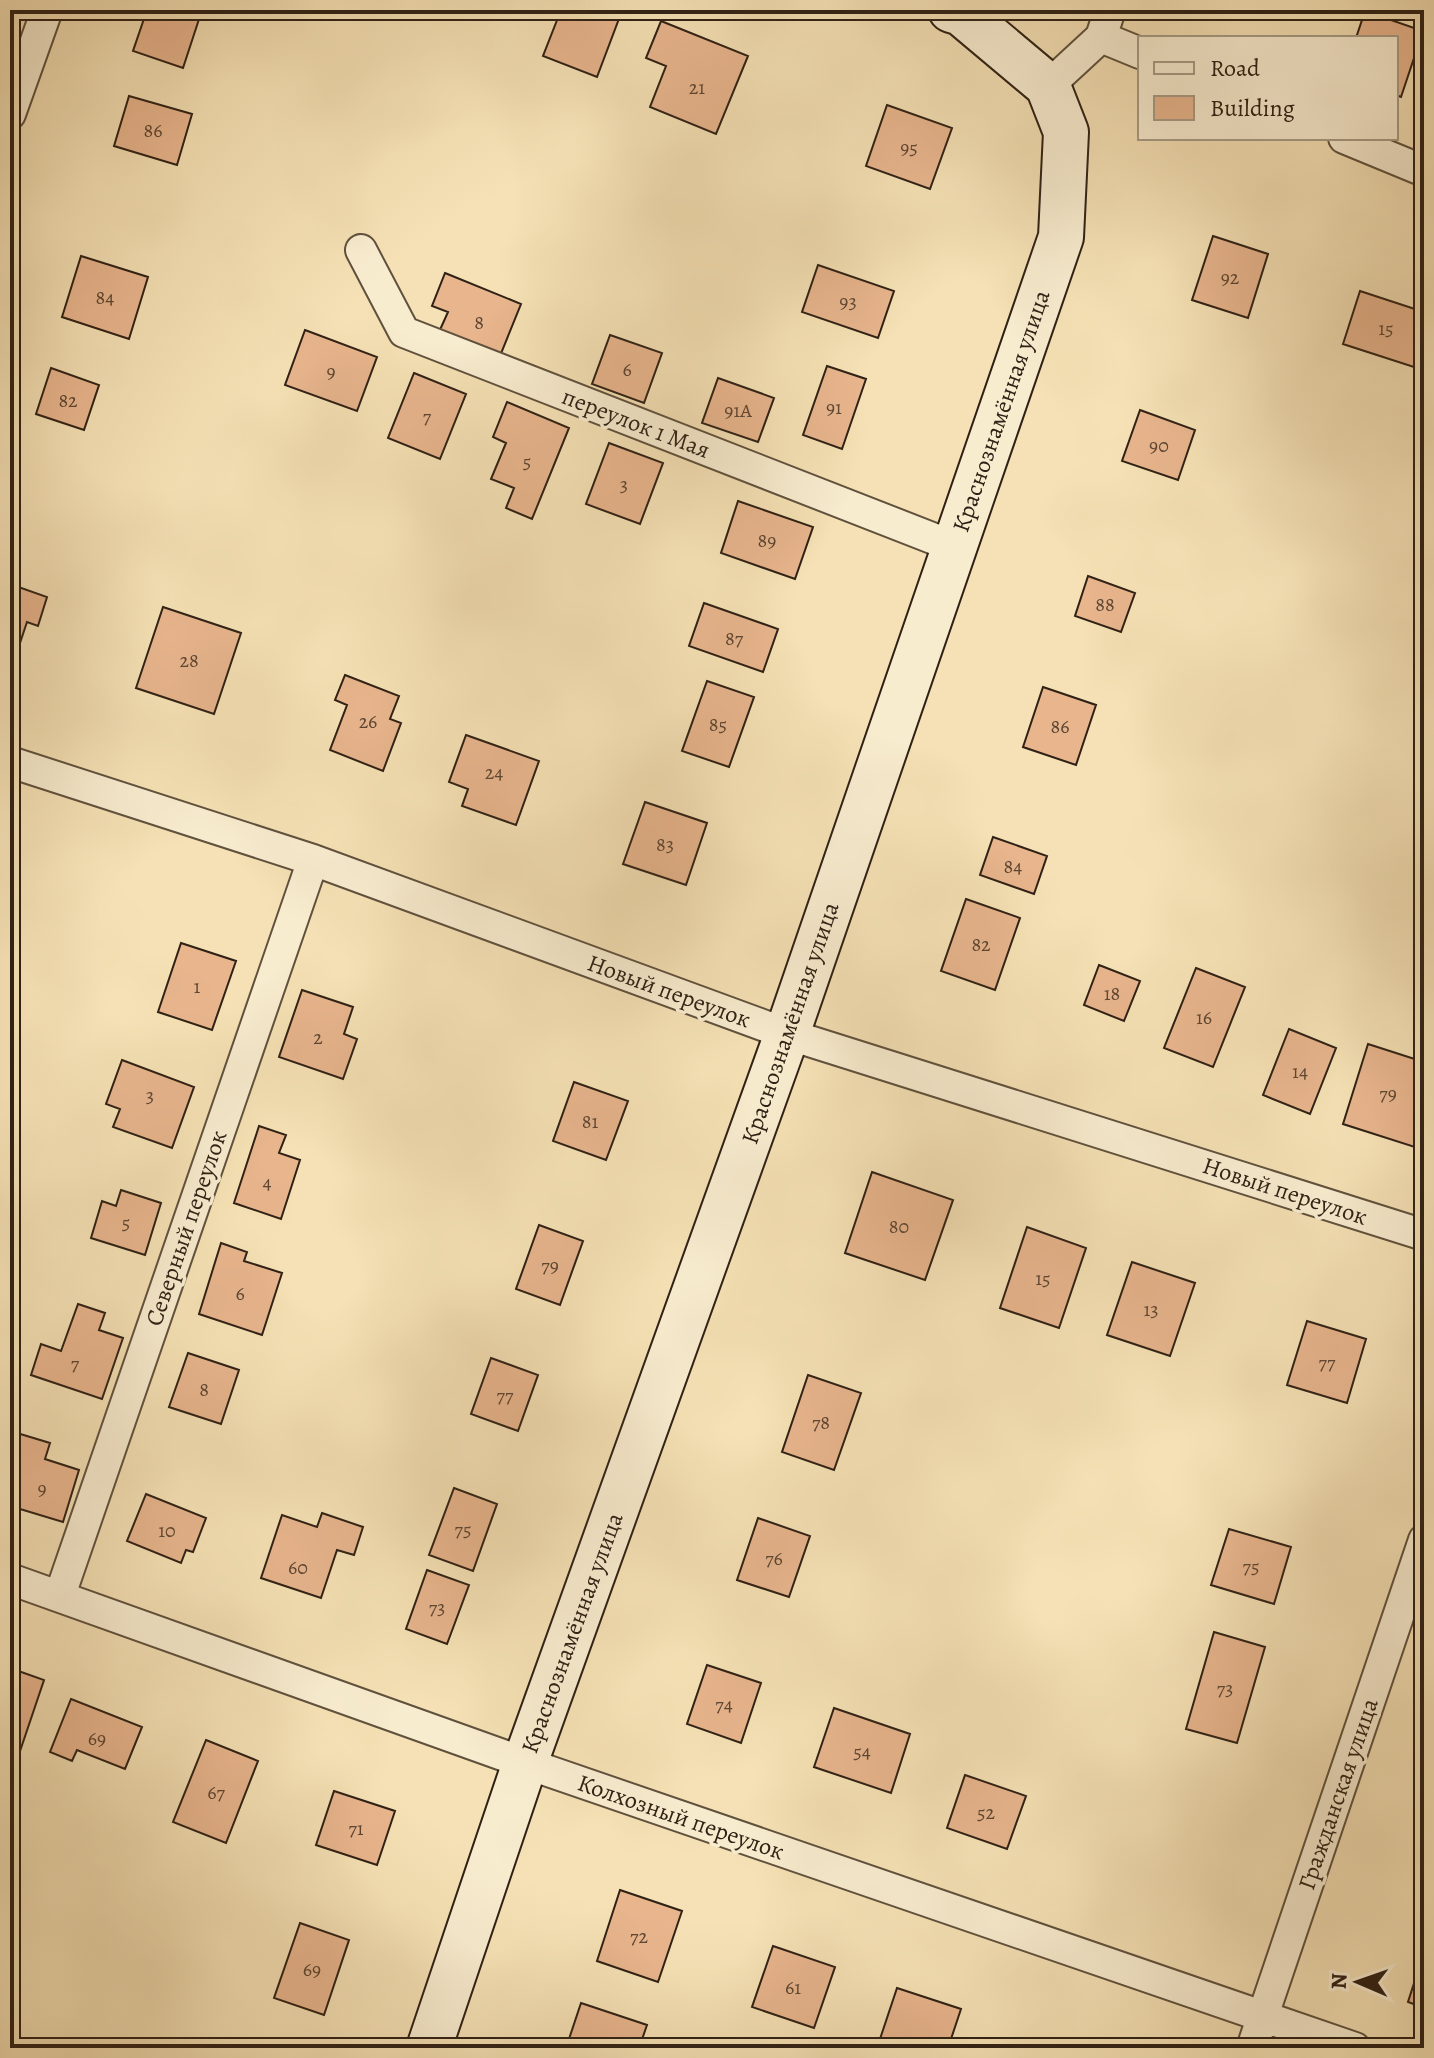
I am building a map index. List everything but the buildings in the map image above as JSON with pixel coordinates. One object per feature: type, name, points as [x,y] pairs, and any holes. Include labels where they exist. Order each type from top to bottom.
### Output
[{"type":"main road","points":[[951,10],[961,13],[1048,86]]},
{"type":"main road","name":"Краснознамённая улица","points":[[429,2048],[525,1763],[787,1034],[1061,237],[1066,132],[1048,86]]},
{"type":"street","points":[[10,114],[47,10]]},
{"type":"street","points":[[1048,86],[1106,23],[1138,51]]},
{"type":"street","points":[[1349,140],[1424,171]]},
{"type":"street","name":"переулок 1 Мая","points":[[361,250],[404,332],[955,547]]},
{"type":"street","name":"Новый переулок","points":[[10,762],[313,860],[787,1034],[1424,1235]]},
{"type":"street","name":"Северный переулок","points":[[60,1595],[313,860]]},
{"type":"street","name":"Гражданская улица","points":[[1252,2048],[1424,1540]]},
{"type":"street","name":"Колхозный переулок","points":[[10,1579],[525,1763],[1355,2048]]}]
